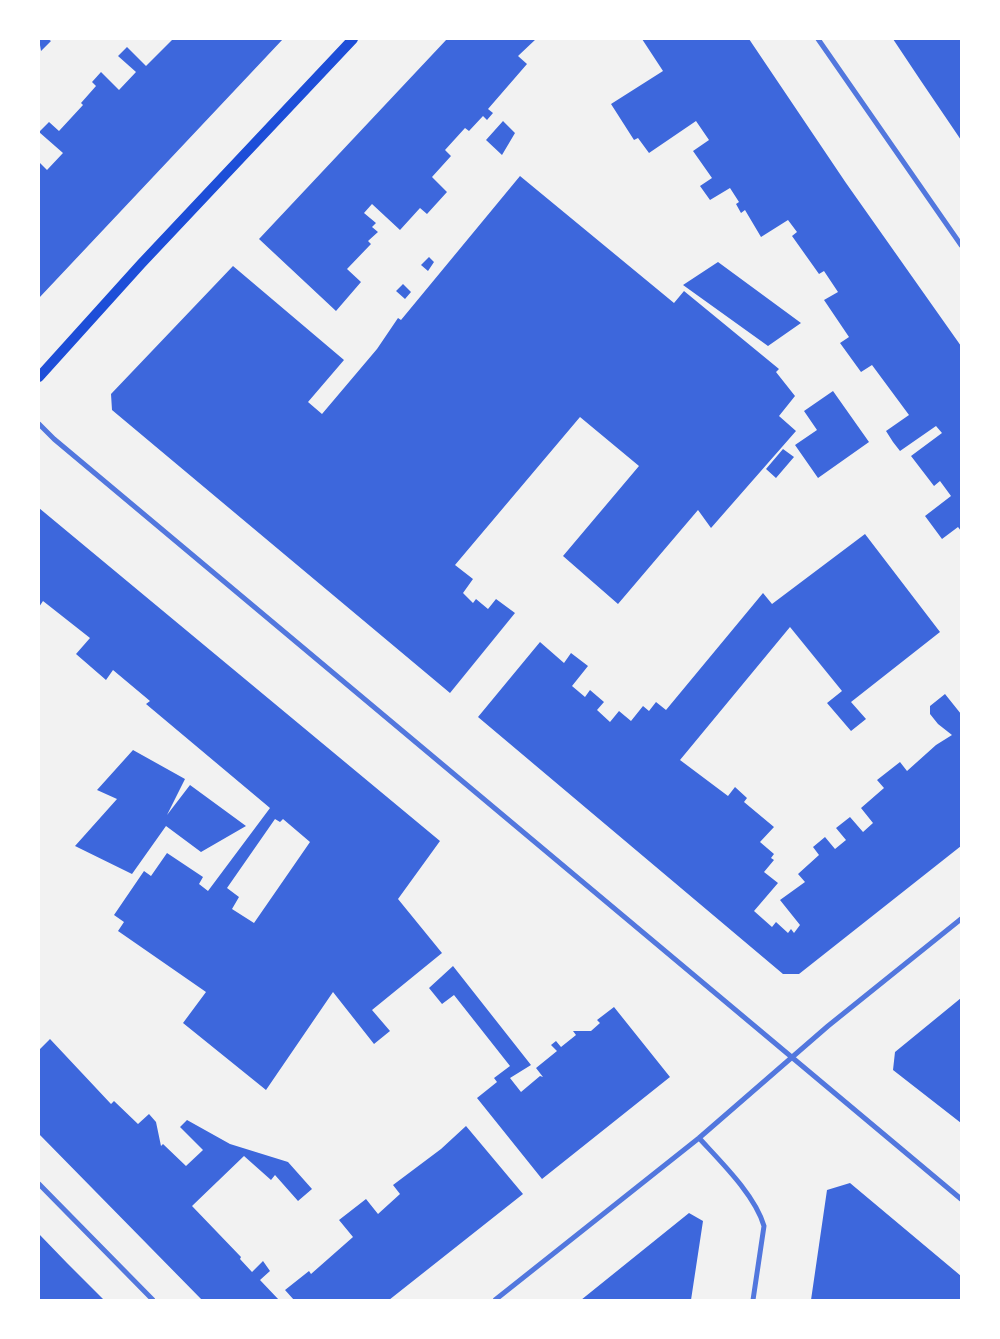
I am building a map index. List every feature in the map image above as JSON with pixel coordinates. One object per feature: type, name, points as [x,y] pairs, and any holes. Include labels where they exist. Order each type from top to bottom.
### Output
[{"type":"main road","points":[[39,377],[134,271],[353,39]]},
{"type":"street","points":[[818,39],[961,245]]},
{"type":"street","points":[[39,424],[76,458],[961,1199]]},
{"type":"street","points":[[495,1300],[699,1138],[791,1057],[961,919]]},
{"type":"street","points":[[699,1138],[728,1171],[760,1214],[764,1226],[753,1300]]},
{"type":"street","points":[[39,1184],[153,1300]]},
{"type":"building","points":[[39,39],[51,41],[41,51]]},
{"type":"building","points":[[173,39],[283,39],[39,298],[39,162],[47,170],[63,153],[39,132],[49,122],[59,131],[83,105],[81,103],[96,86],[92,82],[101,72],[119,90],[136,72],[118,56],[127,47],[146,66]]},
{"type":"building","points":[[447,39],[536,39],[518,56],[527,64],[488,109],[493,113],[487,120],[483,116],[469,131],[465,128],[445,150],[451,156],[432,177],[447,192],[427,214],[420,208],[400,230],[372,204],[364,213],[376,223],[372,227],[378,232],[368,241],[371,244],[347,269],[361,282],[336,311],[259,239]]},
{"type":"building","points":[[642,39],[749,39],[846,183],[961,346],[961,531],[958,527],[942,539],[925,516],[951,496],[940,481],[934,486],[911,456],[942,433],[936,426],[900,451],[893,442],[886,431],[909,415],[872,365],[861,372],[840,343],[849,337],[824,300],[838,292],[824,271],[819,274],[792,236],[797,232],[788,220],[761,237],[745,210],[741,213],[736,204],[739,202],[730,188],[710,200],[700,186],[712,178],[693,151],[709,140],[696,121],[649,153],[638,138],[634,140],[611,104],[663,71]]},
{"type":"building","points":[[893,39],[961,39],[961,140],[921,81]]},
{"type":"building","points":[[503,121],[515,133],[502,155],[486,140]]},
{"type":"building","points":[[520,176],[674,303],[684,291],[779,369],[776,372],[795,396],[779,416],[796,431],[711,528],[698,510],[618,604],[563,556],[639,466],[580,417],[455,565],[473,579],[463,593],[473,603],[476,599],[488,609],[496,599],[515,613],[450,693],[112,410],[111,394],[233,266],[344,360],[308,402],[322,414],[377,349],[398,318],[401,320]]},
{"type":"building","points":[[429,257],[434,262],[428,271],[421,265]]},
{"type":"building","points":[[718,262],[801,323],[768,346],[683,285]]},
{"type":"building","points":[[403,284],[411,292],[405,299],[396,291]]},
{"type":"building","points":[[833,391],[869,442],[818,478],[795,445],[817,430],[804,411]]},
{"type":"building","points":[[783,449],[794,457],[776,478],[766,469]]},
{"type":"building","points":[[39,508],[440,841],[398,899],[442,953],[372,1010],[390,1031],[374,1044],[333,992],[266,1090],[183,1023],[206,992],[118,931],[124,922],[114,915],[144,871],[151,876],[167,853],[203,877],[199,884],[208,891],[270,808],[146,704],[150,701],[113,670],[106,680],[76,654],[90,638],[43,601],[39,607]],"holes":[[[275,819],[280,822],[283,819],[310,842],[254,923],[232,909],[239,897],[227,888]]]},
{"type":"building","points":[[865,534],[940,632],[851,702],[866,719],[851,731],[827,703],[842,691],[790,627],[680,760],[728,796],[735,787],[747,798],[744,802],[774,827],[760,842],[774,854],[771,858],[774,860],[764,872],[778,883],[754,911],[772,927],[776,922],[788,933],[791,929],[794,933],[800,925],[780,900],[805,882],[798,874],[819,855],[813,847],[825,837],[835,849],[846,840],[836,828],[850,817],[863,832],[873,823],[861,808],[884,788],[877,780],[900,762],[907,771],[936,745],[952,735],[938,724],[930,714],[930,706],[945,694],[961,714],[961,846],[799,974],[783,974],[478,717],[540,642],[564,663],[571,653],[588,666],[572,686],[585,697],[590,690],[604,702],[597,710],[610,722],[619,711],[631,721],[643,706],[649,711],[656,702],[666,710],[763,593],[772,604]]},
{"type":"building","points":[[133,750],[185,779],[167,815],[190,785],[246,826],[201,852],[166,826],[132,874],[75,846],[117,799],[97,790]]},
{"type":"building","points":[[453,966],[531,1065],[510,1078],[521,1092],[540,1076],[543,1077],[536,1068],[557,1051],[551,1045],[556,1041],[561,1047],[576,1035],[573,1031],[591,1031],[600,1023],[597,1020],[614,1007],[670,1077],[542,1179],[477,1098],[497,1082],[494,1078],[510,1066],[454,995],[442,1004],[429,988]]},
{"type":"building","points":[[961,998],[961,1123],[893,1070],[895,1052]]},
{"type":"building","points":[[50,1039],[111,1104],[114,1101],[138,1124],[149,1114],[156,1122],[161,1146],[163,1144],[186,1166],[203,1150],[180,1127],[187,1120],[230,1144],[288,1162],[312,1189],[298,1201],[275,1175],[271,1180],[244,1156],[192,1206],[241,1257],[240,1259],[252,1272],[263,1261],[270,1271],[260,1280],[279,1300],[202,1300],[39,1134],[39,1050]]},
{"type":"building","points":[[466,1126],[523,1194],[389,1300],[294,1300],[285,1290],[309,1271],[311,1274],[353,1237],[339,1220],[366,1199],[378,1214],[400,1194],[393,1185],[441,1149]]},
{"type":"building","points":[[850,1183],[961,1276],[961,1300],[811,1300],[827,1190]]},
{"type":"building","points":[[689,1213],[703,1221],[691,1300],[581,1300]]},
{"type":"building","points":[[39,1234],[67,1263],[104,1300],[39,1300]]}]
